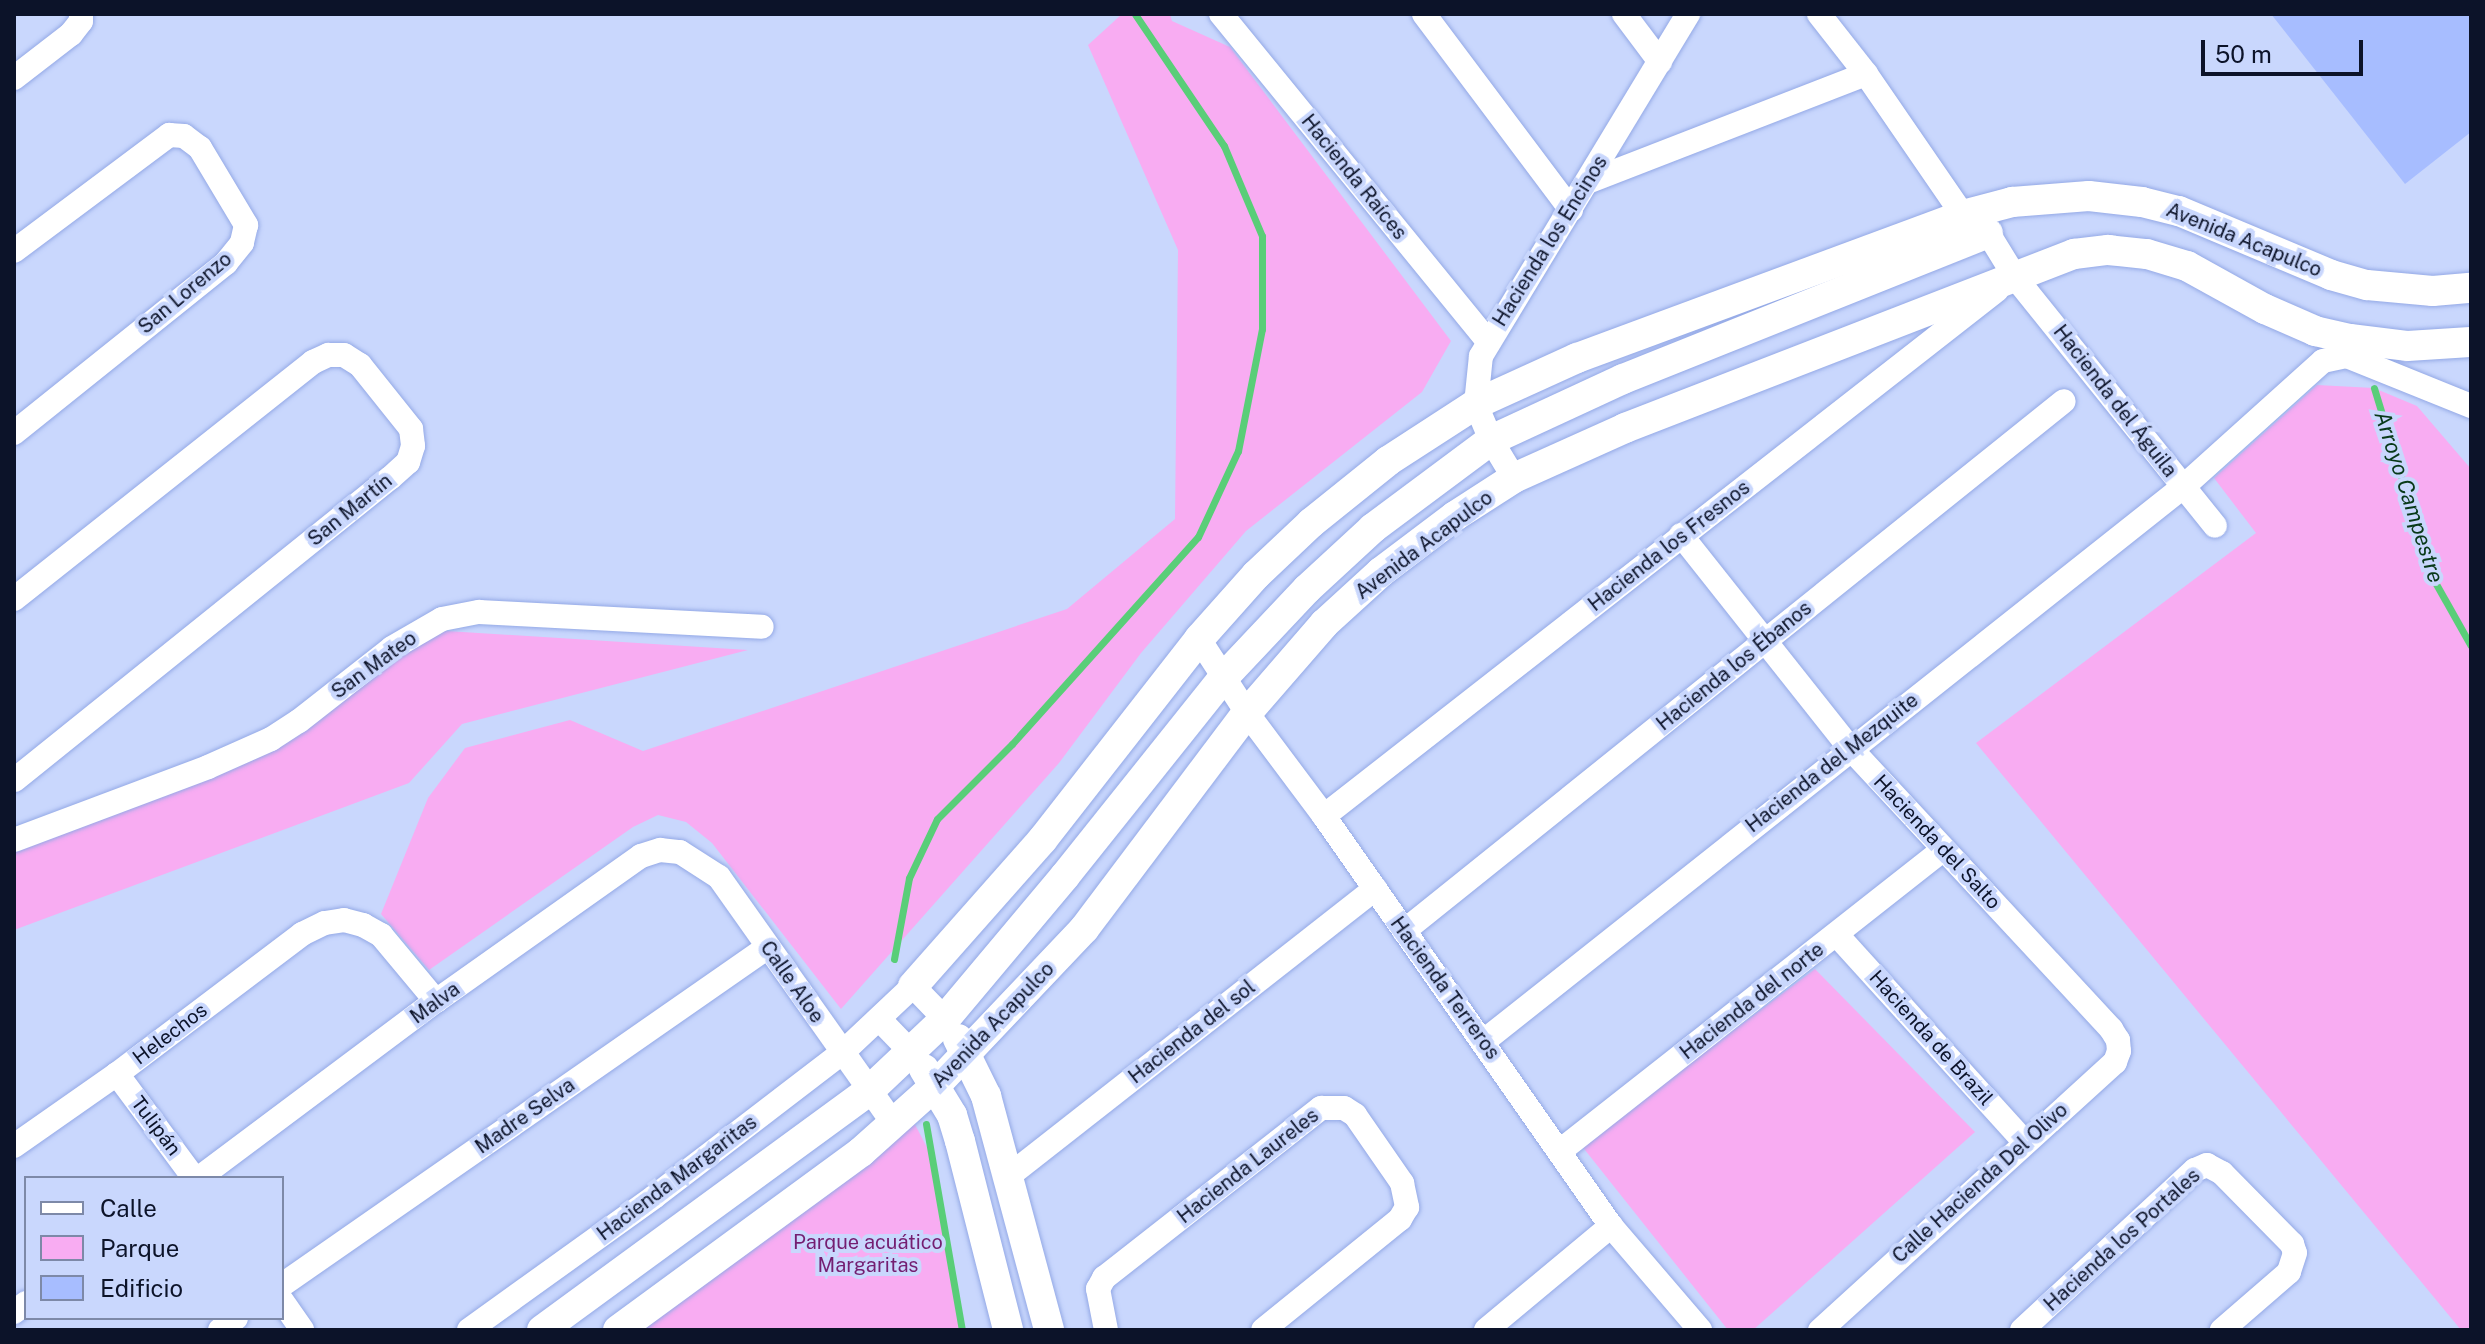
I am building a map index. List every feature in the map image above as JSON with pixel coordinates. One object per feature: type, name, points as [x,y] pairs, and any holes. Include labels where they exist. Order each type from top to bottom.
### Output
[{"type":"street","points":[[14,78],[71,34],[81,14]]},
{"type":"street","name":"Hacienda Raíces","points":[[1221,14],[1487,340]]},
{"type":"street","points":[[1424,14],[1571,210]]},
{"type":"street","points":[[1624,14],[1660,62]]},
{"type":"street","name":"Hacienda los Encinos","points":[[1514,478],[1491,440],[1476,404],[1476,378],[1487,340],[1590,181],[1688,14]]},
{"type":"street","points":[[1819,14],[1866,74],[1963,215],[1988,233]]},
{"type":"street","points":[[1590,181],[1866,74]]},
{"type":"street","name":"San Lorenzo","points":[[14,251],[169,135],[184,136],[200,148],[246,225],[242,243],[226,263],[14,433]]},
{"type":"street","name":"Avenida Acapulco","points":[[913,986],[1043,839],[1199,639],[1256,575],[1311,523],[1388,461],[1476,404],[1577,358],[1963,215],[2012,202],[2089,196],[2142,202],[2179,211],[2331,275],[2367,285],[2433,291],[2471,288]]},
{"type":"street","name":"Avenida Acapulco","points":[[945,1019],[1065,876],[1224,677],[1307,589],[1373,528],[1491,440],[1623,379],[1988,233]]},
{"type":"street","name":"Hacienda del Águila","points":[[1988,233],[2015,277],[2096,373],[2215,526]]},
{"type":"street","name":"Avenida Acapulco","points":[[618,1330],[813,1189],[936,1085],[1084,929],[1247,713],[1324,624],[1381,572],[1455,516],[1514,478],[1625,428],[2074,254],[2108,250],[2147,254],[2187,266],[2265,309],[2315,331],[2407,346],[2471,342]]},
{"type":"street","name":"Hacienda los Fresnos","points":[[1324,816],[2015,277]]},
{"type":"street","name":"San Martín","points":[[14,599],[313,362],[328,355],[344,355],[360,365],[411,429],[413,446],[408,462],[390,478],[14,780]]},
{"type":"street","name":"Hacienda del Mezquite","points":[[1484,1041],[2183,487],[2323,361],[2347,356],[2471,406]]},
{"type":"street","name":"Hacienda los Ébanos","points":[[1404,931],[2064,401]]},
{"type":"street","name":"Hacienda del Salto","points":[[1681,535],[1850,748],[2111,1029]]},
{"type":"street","name":"San Mateo","points":[[14,840],[208,767],[271,739],[299,721],[392,648],[442,619],[479,612],[762,627]]},
{"type":"street","name":"Hacienda Terreros","points":[[1199,639],[1247,713],[1484,1041],[1611,1226],[1700,1330]]},
{"type":"street","name":"Malva","points":[[200,1176],[436,1001],[641,856],[660,850],[680,852]]},
{"type":"street","name":"Hacienda del norte","points":[[1560,1151],[1943,850]]},
{"type":"street","name":"Calle Aloe","points":[[680,852],[719,877],[893,1123]]},
{"type":"street","name":"Hacienda del sol","points":[[1010,1175],[1375,889]]},
{"type":"street","name":"Helechos","points":[[14,1146],[117,1074],[302,934],[325,923],[344,920],[363,925],[381,935],[436,1001]]},
{"type":"street","name":"Hacienda de Brazil","points":[[1837,935],[2025,1142]]},
{"type":"street","name":"Madre Selva","points":[[284,1284],[768,947]]},
{"type":"street","points":[[913,986],[945,1019],[968,1054],[986,1096],[1010,1175],[1049,1330]]},
{"type":"street","name":"Hacienda Margaritas","points":[[469,1330],[654,1197],[842,1053],[913,986]]},
{"type":"street","name":"Hacienda Margaritas","points":[[542,1330],[871,1089],[945,1019]]},
{"type":"street","points":[[880,1020],[911,1052],[936,1085],[960,1141],[1008,1330]]},
{"type":"street","name":"Calle Hacienda Del Olivo","points":[[1820,1330],[2115,1062],[2119,1051],[2111,1029]]},
{"type":"street","name":"Tulipán","points":[[117,1074],[195,1176]]},
{"type":"street","name":"Hacienda Laureles","points":[[1106,1330],[1098,1289],[1104,1278],[1321,1108],[1344,1108],[1355,1115],[1402,1183],[1407,1207],[1400,1219],[1263,1330]]},
{"type":"street","name":"Hacienda los Portales","points":[[2022,1330],[2200,1167],[2207,1165],[2222,1173],[2292,1244],[2295,1253],[2289,1272],[2222,1330]]},
{"type":"street","points":[[1486,1330],[1611,1226]]},
{"type":"street","points":[[284,1304],[302,1330]]},
{"type":"green space","points":[[1122,14],[1170,14],[1172,21],[1230,47],[1451,341],[1422,392],[1246,531],[1141,653],[1059,763],[841,1009],[712,843],[686,822],[658,815],[633,827],[429,970],[381,914],[428,798],[465,748],[570,720],[643,751],[1067,609],[1175,519],[1178,250],[1088,45]]},
{"type":"green space","points":[[2317,385],[2374,388],[2417,406],[2471,469],[2471,1330],[2461,1330],[1976,743],[2256,533],[2214,478]]},
{"type":"green space","points":[[431,630],[748,650],[462,724],[409,783],[14,930],[14,846],[274,745]]},
{"type":"green space","points":[[1815,969],[1975,1132],[1753,1330],[1728,1330],[1581,1145]]},
{"type":"green space","name":"Parque acuático Margaritas","points":[[909,1113],[932,1157],[962,1330],[637,1330]]},
{"type":"building","points":[[2271,14],[2471,14],[2471,132],[2405,184]]},
{"type":"waterway","points":[[894,959],[909,878],[937,819],[1012,744],[1198,537],[1238,451],[1262,329],[1262,236],[1224,146],[1135,14]]},
{"type":"waterway","name":"Arroyo Campestre","points":[[2374,388],[2431,575],[2471,646]]},
{"type":"waterway","points":[[926,1124],[962,1330]]}]
